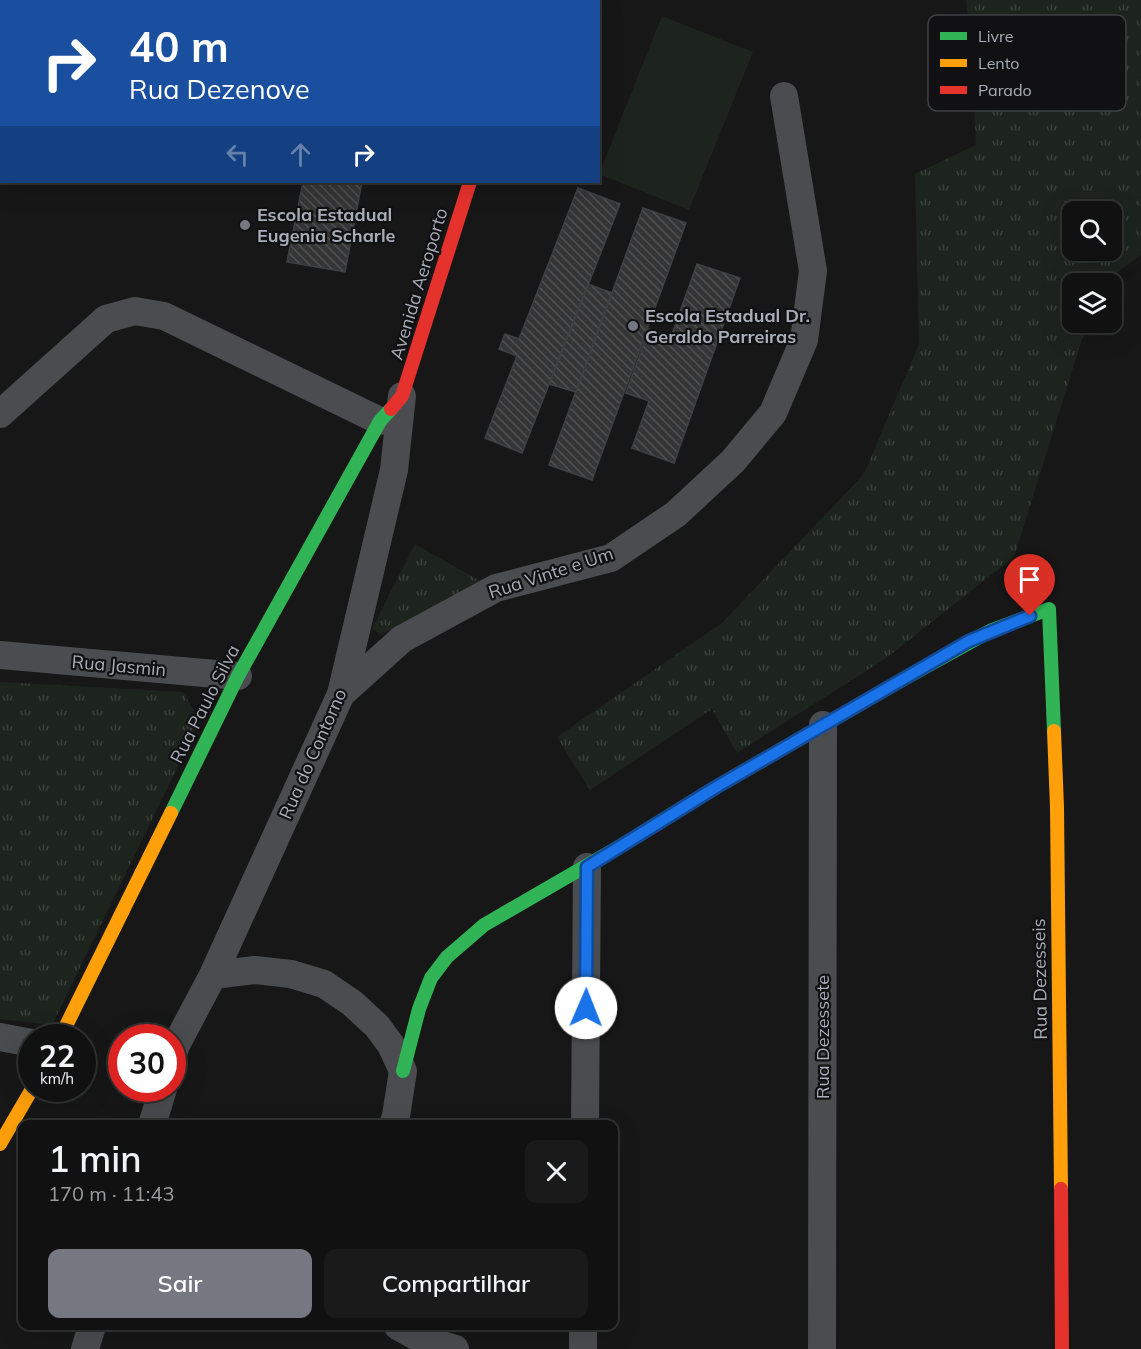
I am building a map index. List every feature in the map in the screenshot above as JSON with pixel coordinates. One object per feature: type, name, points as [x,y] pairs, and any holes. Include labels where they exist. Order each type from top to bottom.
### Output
[{"type":"street","name":"Rua Vinte e Um","points":[[341,694],[402,639],[496,588],[611,558],[676,514],[733,461],[773,413],[804,340],[813,271],[784,96]]},
{"type":"street","name":"Avenida Aeroporto","points":[[402,396],[470,183]]},
{"type":"street","points":[[0,414],[106,319],[135,311],[164,316],[380,421]]},
{"type":"street","name":"Rua do Contorno","points":[[186,1026],[213,975],[341,694],[394,470],[402,396]]},
{"type":"street","name":"Rua Paulo Silva","points":[[67,1024],[238,676],[380,421],[402,396]]},
{"type":"street","name":"Rua Dezesseis","points":[[823,725],[969,641],[1049,609],[1057,807],[1062,1349]]},
{"type":"street","name":"Rua Jasmin","points":[[0,655],[238,676]]},
{"type":"street","points":[[395,1120],[403,1071],[419,1009],[431,978],[447,957],[484,925],[587,867],[718,786],[823,725]]},
{"type":"street","name":"Rua Dezessete","points":[[822,1349],[823,725]]},
{"type":"street","points":[[585,1120],[587,867]]},
{"type":"street","points":[[213,975],[255,969],[291,974],[324,984],[352,1003],[377,1026],[391,1045],[403,1071]]},
{"type":"street","points":[[0,1037],[18,1040]]},
{"type":"street","points":[[0,1144],[24,1102]]},
{"type":"street","points":[[154,1120],[159,1102]]},
{"type":"street","points":[[85,1349],[91,1330]]},
{"type":"street","points":[[405,1330],[418,1338],[455,1349]]},
{"type":"street","points":[[583,1349],[584,1330]]},
{"type":"green space","points":[[966,0],[1141,0],[1141,255],[1117,273],[1062,273],[1062,333],[1084,333],[1014,557],[885,659],[737,753],[712,709],[590,790],[557,737],[722,623],[864,474],[919,344],[915,174],[976,145],[974,111],[1126,111],[1126,15],[968,15]]},
{"type":"green space","points":[[662,16],[753,52],[689,210],[600,174]]},
{"type":"green space","points":[[415,544],[480,581],[381,635],[372,629]]},
{"type":"green space","points":[[0,682],[183,692],[200,721],[52,1024],[0,1019]]},
{"type":"building","points":[[303,183],[362,183],[345,272],[287,262]]},
{"type":"building","points":[[578,188],[620,204],[522,453],[485,438],[517,356],[499,349],[505,334],[519,339]]},
{"type":"building","points":[[643,208],[686,223],[592,480],[549,465]]},
{"type":"building","points":[[697,264],[740,278],[674,463],[632,448],[649,401],[626,393],[649,329],[671,337]]},
{"type":"building","points":[[588,284],[612,293],[576,392],[549,384]]},
{"type":"traffic: fast","points":[[171,813],[238,676],[380,421],[391,409]]},
{"type":"traffic: fast","points":[[907,677],[992,630],[1049,609],[1054,731]]},
{"type":"traffic: fast","points":[[403,1071],[419,1009],[431,978],[447,957],[484,925],[629,841]]},
{"type":"traffic: slow","points":[[629,841],[718,786],[907,677]]},
{"type":"traffic: slow","points":[[1054,731],[1057,807],[1061,1189]]},
{"type":"traffic: slow","points":[[67,1024],[171,813]]},
{"type":"traffic: slow","points":[[0,1144],[24,1102]]},
{"type":"traffic: jam","points":[[391,409],[402,396],[470,183]]},
{"type":"traffic: jam","points":[[1061,1189],[1062,1349]]},
{"type":"place","name":"Escola Estadual Eugenia Scharle","points":[[245,225]]},
{"type":"place","name":"Escola Estadual Dr. Geraldo Parreiras","points":[[633,326]]},
{"type":"route","points":[[586,1008],[587,867],[718,786],[969,641],[1030,616]]}]
